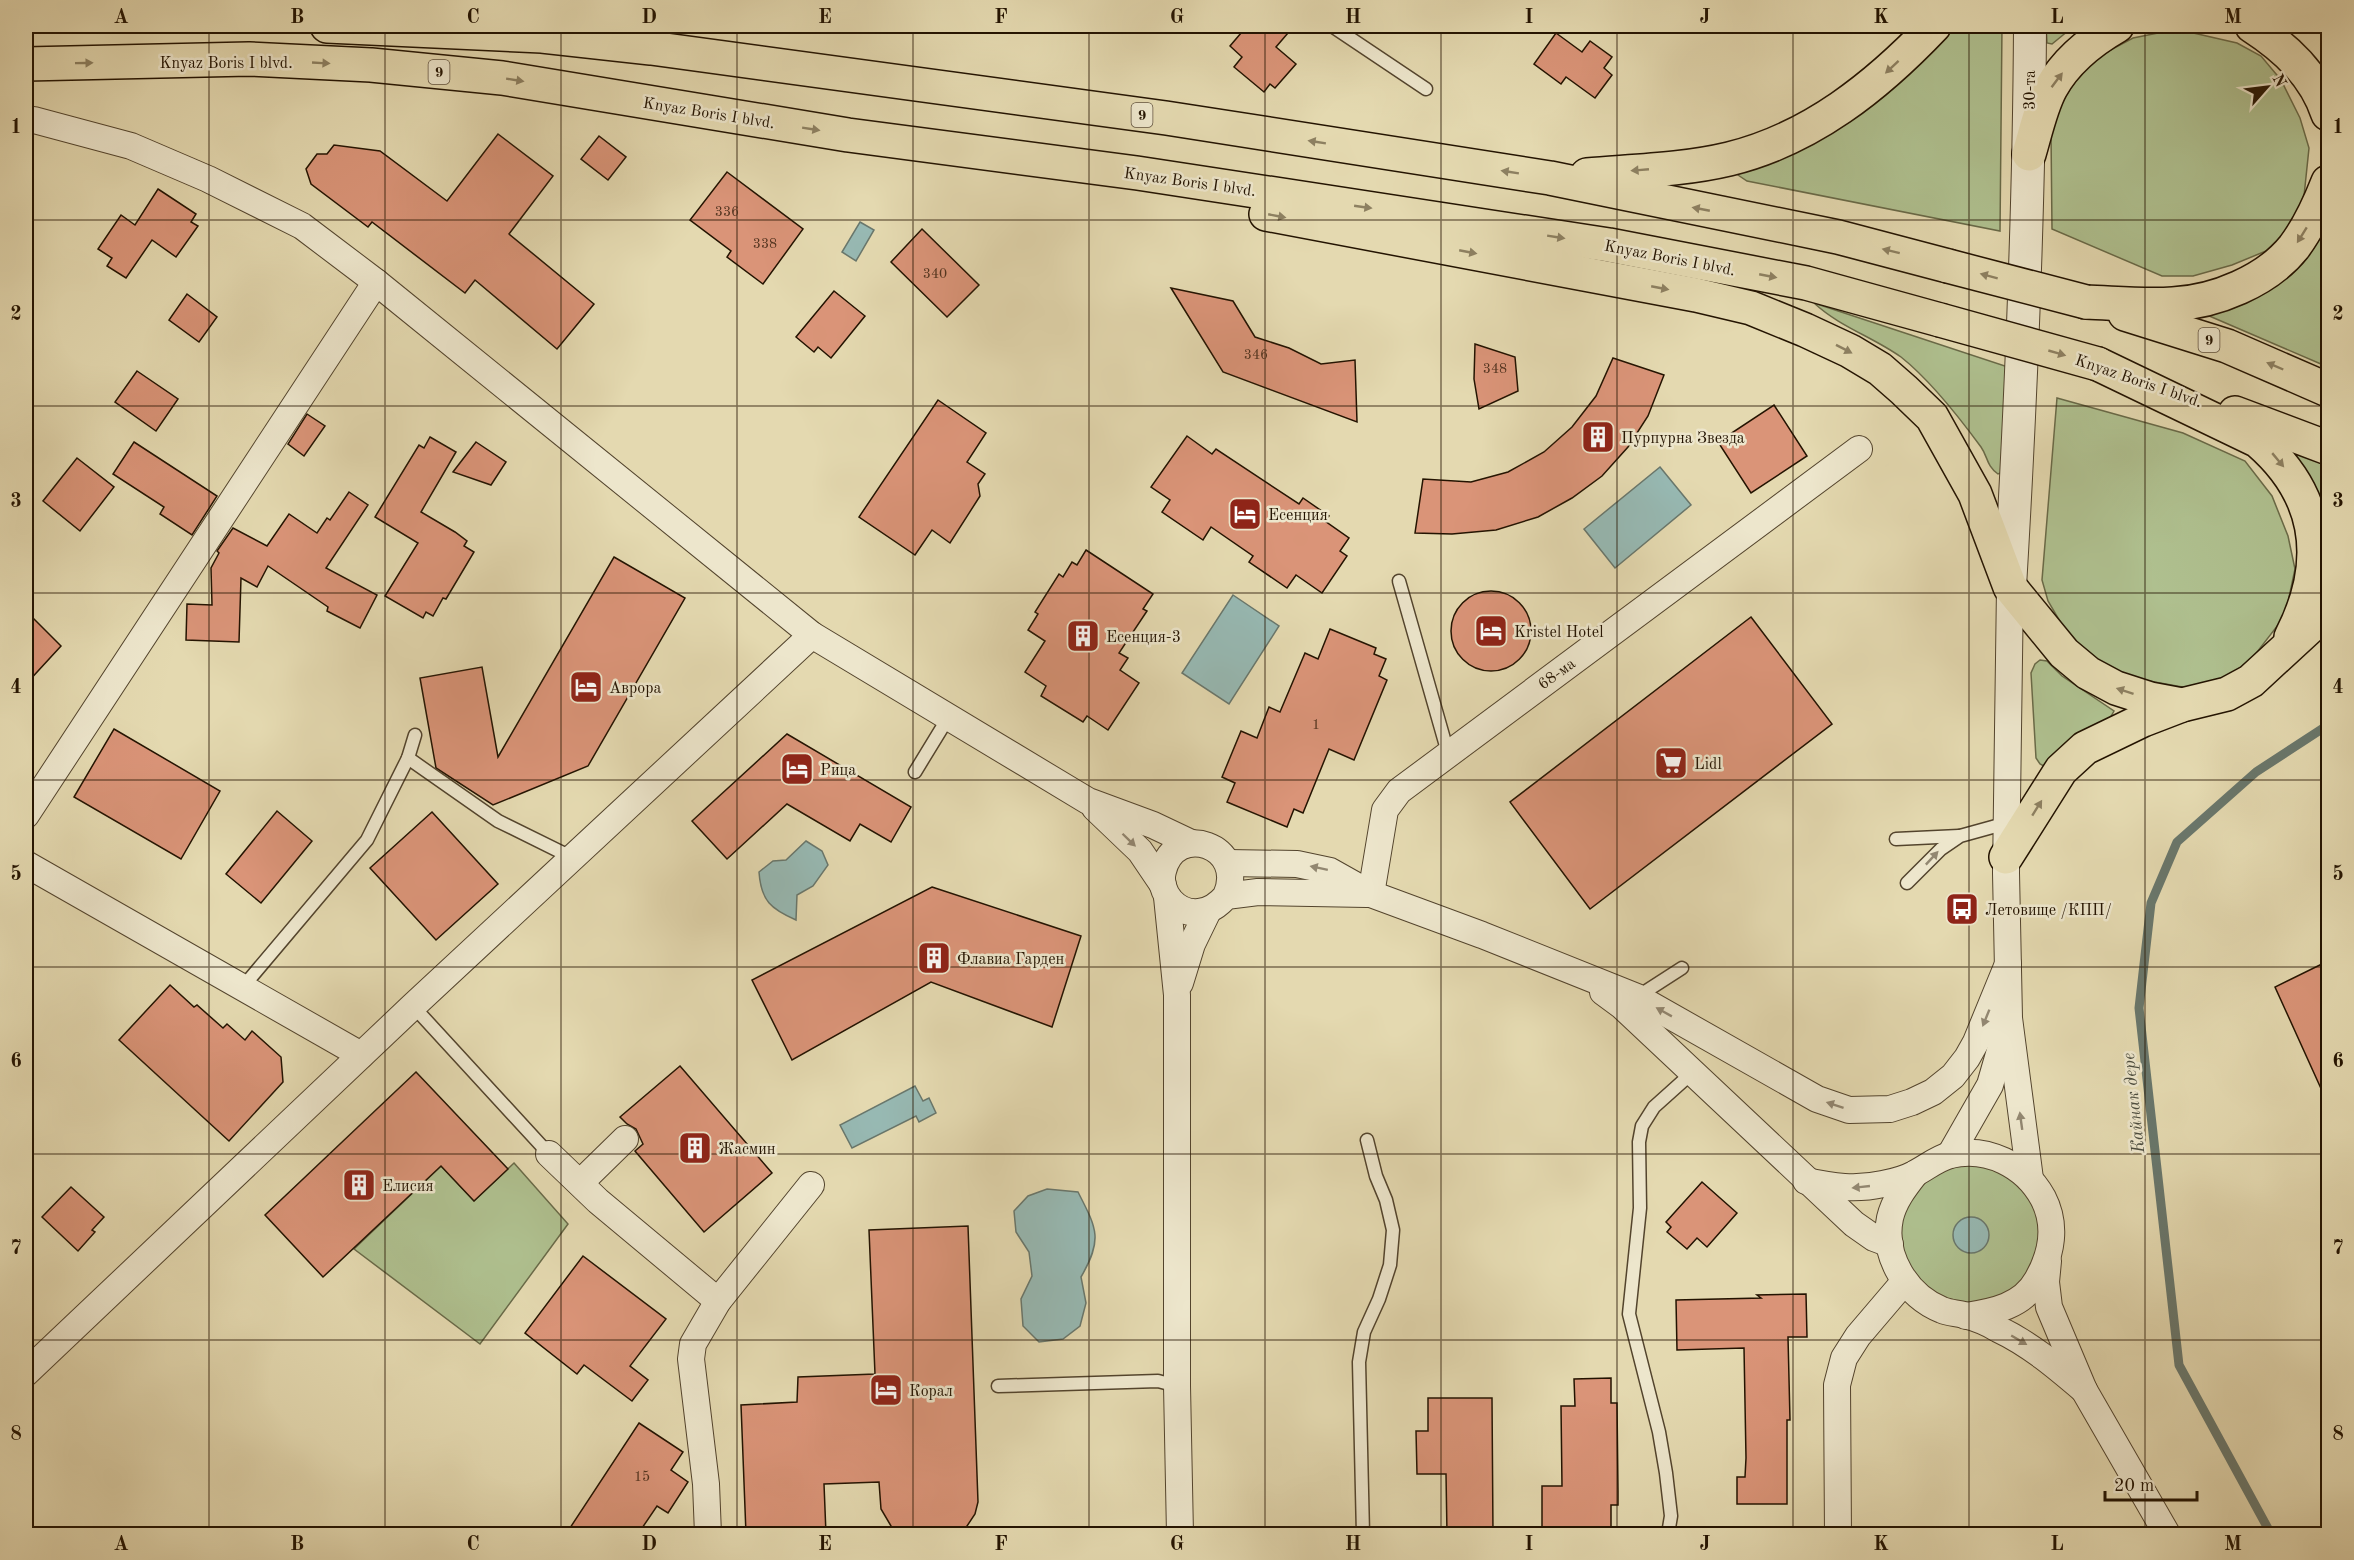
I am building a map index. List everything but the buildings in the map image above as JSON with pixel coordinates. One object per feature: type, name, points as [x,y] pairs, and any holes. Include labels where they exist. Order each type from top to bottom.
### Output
[{"type":"highway","name":"9","points":[[327,26],[542,36],[651,48],[1166,118],[1550,178],[1838,237],[2086,302],[2227,346],[2328,390]]},
{"type":"highway","points":[[1550,178],[1691,166],[1763,148],[1821,121],[1850,102],[1880,78],[1934,26]]},
{"type":"highway","points":[[2029,154],[2050,89],[2071,61],[2095,38],[2117,26]]},
{"type":"highway","points":[[2252,26],[2275,41],[2296,59],[2311,80],[2328,114]]},
{"type":"highway","name":"Knyaz Boris I blvd.","points":[[26,64],[249,59],[370,65],[502,78],[848,135],[1137,173],[1609,245],[1806,283],[2098,364],[2297,434],[2328,448]]},
{"type":"highway","points":[[848,135],[1696,295],[1751,308],[1850,351],[1880,369],[1932,417],[1975,494],[2010,587],[2064,653],[2088,673],[2116,688],[2150,699],[2181,705]]},
{"type":"highway","points":[[2086,302],[2173,304],[2218,295],[2238,287],[2269,269],[2293,248],[2315,213],[2328,182]]},
{"type":"highway","points":[[2098,364],[2258,441],[2274,454],[2290,475],[2302,498],[2311,525],[2314,551],[2313,578],[2307,601],[2284,650]]},
{"type":"highway","points":[[2006,857],[2061,770],[2085,748],[2114,732],[2181,705],[2227,694],[2252,681],[2328,610]]},
{"type":"street","name":"30-та","points":[[2010,587],[2021,407],[2029,154],[2030,26]]},
{"type":"street","points":[[34,120],[130,146],[208,179],[302,226],[376,282],[812,635],[1088,801],[1154,825],[1191,843]]},
{"type":"street","points":[[26,815],[376,282]]},
{"type":"street","name":"68-ма","points":[[1371,894],[1385,810],[1398,791],[1859,449]]},
{"type":"street","points":[[2010,587],[2006,857],[2009,1018],[2030,1179]]},
{"type":"street","points":[[26,1373],[413,1006],[812,635]]},
{"type":"street","points":[[1088,801],[1140,851],[1175,905],[1185,911],[1197,913],[1217,904],[1258,892],[1371,894]]},
{"type":"street","points":[[1177,995],[1192,944],[1231,885],[1228,863],[1213,847],[1202,843],[1181,846],[1165,862],[1162,874],[1177,995],[1177,1386],[1180,1534]]},
{"type":"street","points":[[1228,863],[1297,864],[1330,871],[1371,894],[1482,935],[1573,973],[1824,1102],[1849,1110],[1890,1109],[1933,1092],[1953,1076],[1967,1058],[2008,964]]},
{"type":"street","points":[[26,864],[361,1055]]},
{"type":"street","points":[[1629,1002],[1693,1072],[1806,1181],[1854,1224],[1874,1238],[1890,1244]]},
{"type":"street","points":[[1950,1155],[1990,1085],[2009,1018]]},
{"type":"street","points":[[580,1183],[625,1138]]},
{"type":"street","points":[[2084,1390],[2053,1363],[2025,1343],[1998,1328],[1966,1316],[1942,1311],[1921,1299],[1904,1282],[1895,1264],[1890,1244],[1890,1218],[1899,1194],[1915,1174],[1931,1162],[1950,1155],[1972,1153],[1993,1156],[2013,1165],[2039,1190],[2050,1217],[2052,1231],[2046,1282],[2049,1307],[2084,1390],[2167,1534]]},
{"type":"street","points":[[549,1154],[718,1301]]},
{"type":"street","points":[[1806,1181],[1857,1189],[1885,1184],[1915,1174]]},
{"type":"street","points":[[708,1534],[706,1484],[691,1359],[693,1344],[718,1301],[811,1185]]},
{"type":"street","points":[[1966,1316],[1993,1312],[2017,1301],[2036,1283],[2048,1260]]},
{"type":"street","points":[[1838,1534],[1837,1385],[1844,1358],[1858,1336],[1904,1282]]},
{"type":"lane","points":[[1332,26],[1426,89]]},
{"type":"lane","points":[[1399,580],[1448,753]]},
{"type":"lane","points":[[915,772],[948,718]]},
{"type":"lane","points":[[242,988],[367,840],[408,758],[415,735]]},
{"type":"lane","points":[[408,758],[498,821],[573,858]]},
{"type":"lane","points":[[1896,839],[1960,836],[2007,823]]},
{"type":"lane","points":[[1907,883],[1941,849],[1960,836]]},
{"type":"lane","points":[[1629,1002],[1682,968]]},
{"type":"lane","points":[[413,1006],[549,1154]]},
{"type":"lane","points":[[1668,1534],[1671,1516],[1659,1432],[1629,1314],[1640,1208],[1639,1142],[1642,1126],[1654,1107],[1693,1072]]},
{"type":"lane","points":[[1363,1534],[1359,1362],[1364,1332],[1379,1299],[1390,1265],[1393,1230],[1367,1140]]},
{"type":"lane","points":[[998,1386],[1158,1381],[1177,1386]]},
{"type":"green space","points":[[1953,26],[2002,26],[2000,231],[1747,181],[1738,175],[1740,168],[1945,35]]},
{"type":"green space","points":[[2046,26],[2074,26],[2052,44],[2047,43]]},
{"type":"green space","points":[[2189,32],[2237,43],[2261,56],[2281,80],[2300,118],[2309,148],[2304,196],[2288,230],[2266,251],[2232,265],[2193,276],[2162,276],[2052,229],[2051,134],[2061,103],[2078,77],[2101,55],[2133,38],[2158,33]]},
{"type":"green space","points":[[2324,226],[2328,227],[2328,367],[2207,315]]},
{"type":"green space","points":[[1814,303],[2011,368],[2006,471],[1998,474],[1994,471],[1981,447],[1912,366],[1890,350],[1835,319]]},
{"type":"green space","points":[[2057,398],[2183,433],[2245,461],[2272,496],[2288,536],[2295,569],[2285,616],[2254,656],[2229,677],[2199,690],[2127,677],[2089,659],[2065,630],[2048,601],[2042,580]]},
{"type":"green space","points":[[2301,452],[2328,464],[2328,549],[2295,457]]},
{"type":"green space","points":[[2040,660],[2047,661],[2062,676],[2114,711],[2110,718],[2082,732],[2044,766],[2036,758],[2031,673],[2035,664]]},
{"type":"green space","points":[[1950,1155],[2030,1179],[2048,1260],[1993,1312],[1921,1299],[1890,1219]]},
{"type":"green space","points":[[514,1163],[568,1224],[480,1344],[354,1249],[441,1166],[474,1201]]},
{"type":"water","points":[[860,222],[874,230],[856,261],[842,252]]},
{"type":"water","points":[[1660,467],[1691,505],[1615,568],[1584,529]]},
{"type":"water","points":[[1233,595],[1279,626],[1229,704],[1182,673]]},
{"type":"water","points":[[806,841],[822,851],[828,865],[813,886],[797,895],[796,920],[769,903],[762,890],[759,872],[773,861],[786,860]]},
{"type":"water","points":[[915,1086],[923,1101],[929,1098],[936,1113],[919,1122],[916,1116],[852,1148],[840,1125]]},
{"type":"water","points":[[1047,1189],[1078,1192],[1093,1225],[1095,1243],[1081,1277],[1086,1303],[1080,1326],[1063,1339],[1039,1342],[1023,1326],[1021,1299],[1032,1276],[1029,1252],[1016,1232],[1014,1211],[1028,1196]]},
{"type":"water","points":[[1971,1217],[1984,1222],[1989,1235],[1984,1248],[1971,1253],[1958,1248],[1953,1235],[1958,1222]]},
{"type":"waterway","name":"Кайнак дере","points":[[2271,1534],[2179,1365],[2139,1008],[2151,903],[2177,842],[2256,772],[2328,725]]},
{"type":"place","name":"Пурпурна Звезда","points":[[1598,437]]},
{"type":"place","name":"Есенция","points":[[1245,514]]},
{"type":"place","name":"Kristel Hotel","points":[[1491,631]]},
{"type":"place","name":"Есенция-3","points":[[1083,636]]},
{"type":"place","name":"Аврора","points":[[586,687]]},
{"type":"place","name":"Lidl","points":[[1671,763]]},
{"type":"place","name":"Рица","points":[[797,769]]},
{"type":"place","name":"Летовище /КПП/","points":[[1962,909]]},
{"type":"place","name":"Флавиа Гарден","points":[[934,958]]},
{"type":"place","name":"Жасмин","points":[[695,1148]]},
{"type":"place","name":"Елисия","points":[[359,1185]]},
{"type":"place","name":"Корал","points":[[886,1390]]}]
